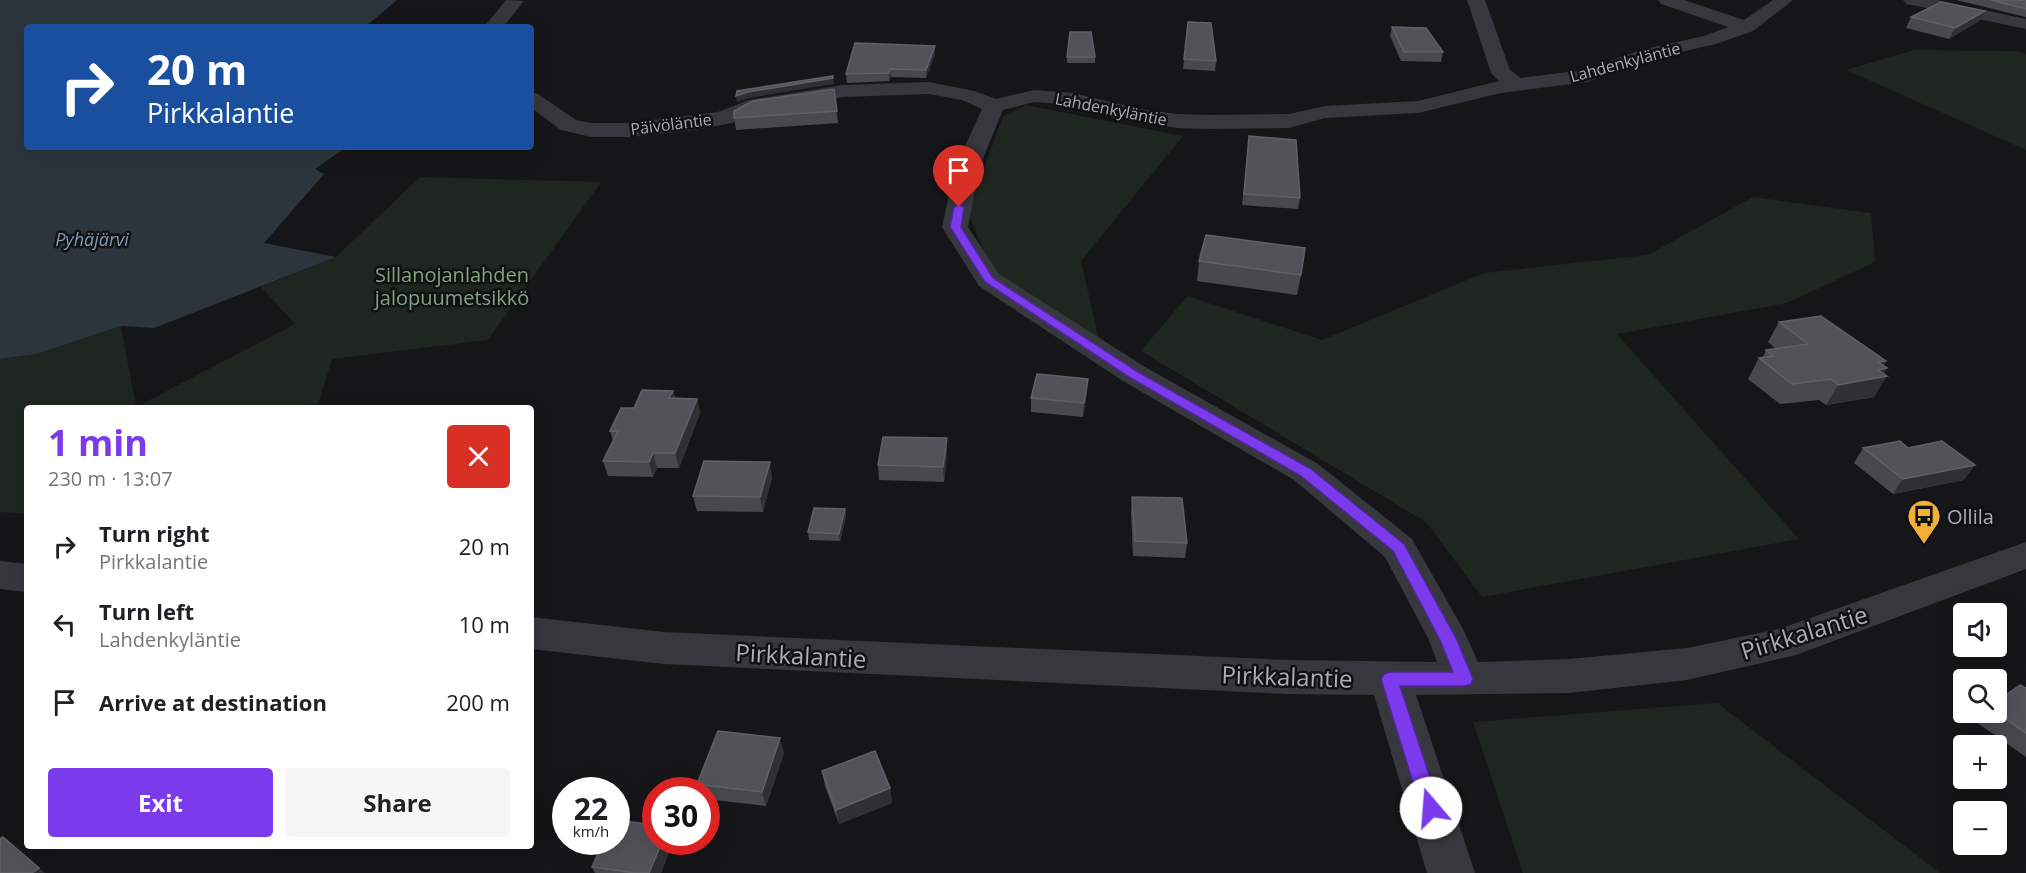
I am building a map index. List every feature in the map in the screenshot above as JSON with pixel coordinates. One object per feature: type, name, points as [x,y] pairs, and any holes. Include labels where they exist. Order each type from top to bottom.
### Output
[{"type":"street","points":[[1476,0],[1501,73],[1517,85]]},
{"type":"street","points":[[1667,0],[1746,27]]},
{"type":"street","name":"Lahdenkyläntie","points":[[994,106],[1034,96],[1073,99],[1139,115],[1176,121],[1289,120],[1325,112],[1418,107],[1517,85],[1587,76],[1648,54],[1709,40],[1746,27],[1784,0]]},
{"type":"street","points":[[1912,0],[2026,24]]},
{"type":"street","points":[[495,24],[514,1]]},
{"type":"street","name":"Päivöläntie","points":[[534,100],[569,125],[591,130],[629,130],[695,123],[724,118],[748,106],[843,91],[929,88],[967,95],[994,106]]},
{"type":"street","points":[[994,106],[967,168],[955,227],[989,280],[1134,374],[1306,472],[1399,548],[1449,640],[1465,679]]},
{"type":"street","name":"Pirkkalantie","points":[[534,633],[664,648],[1288,677],[1465,679],[1569,676],[1687,664],[1782,644],[2026,555]]},
{"type":"street","points":[[0,575],[24,578]]},
{"type":"street","points":[[1390,679],[1451,873]]},
{"type":"green space","points":[[1914,50],[2016,51],[2026,54],[2026,150],[1846,70]]},
{"type":"green space","points":[[1026,105],[1183,136],[1081,261],[1099,340],[993,273],[968,213],[1003,116]]},
{"type":"green space","name":"Sillanojanlahden jalopuumetsikkö","points":[[420,177],[601,182],[488,340],[332,359],[318,405],[140,405],[295,324],[261,287],[336,257]]},
{"type":"green space","points":[[1753,197],[1871,213],[1875,262],[1787,303],[1617,334],[1799,539],[1482,597],[1426,522],[1141,351],[1187,296],[1322,340],[1484,273],[1648,255]]},
{"type":"green space","points":[[121,326],[136,405],[24,405],[24,514],[0,512],[0,359],[36,354]]},
{"type":"green space","points":[[1717,703],[1940,873],[1523,873],[1473,722]]},
{"type":"water","name":"Pyhäjärvi","points":[[0,0],[397,0],[369,24],[24,24],[24,150],[342,150],[315,169],[324,174],[264,243],[336,257],[154,328],[121,326],[36,354],[0,359]]},
{"type":"building","points":[[1991,0],[2026,0],[2026,9]]},
{"type":"building","points":[[1941,2],[1985,11],[1955,28],[1911,17]]},
{"type":"building","points":[[1188,22],[1211,23],[1216,61],[1184,59]]},
{"type":"building","points":[[1392,27],[1426,28],[1443,52],[1404,52]]},
{"type":"building","points":[[1070,32],[1091,32],[1095,57],[1067,57]]},
{"type":"building","points":[[855,43],[935,46],[926,70],[890,69],[889,73],[846,74]]},
{"type":"building","points":[[833,76],[833,78],[736,96],[737,91]]},
{"type":"building","points":[[834,89],[837,111],[734,118],[734,111],[753,101]]},
{"type":"building","points":[[1249,136],[1296,140],[1300,198],[1244,194]]},
{"type":"building","points":[[1206,235],[1305,248],[1301,275],[1199,261]]},
{"type":"building","points":[[1821,316],[1886,361],[1878,362],[1887,368],[1878,370],[1887,376],[1838,385],[1831,379],[1792,384],[1759,358],[1773,356],[1766,350],[1808,344],[1779,322]]},
{"type":"building","points":[[1037,374],[1088,379],[1084,403],[1031,398]]},
{"type":"building","points":[[642,390],[673,391],[669,398],[697,399],[675,453],[653,453],[649,462],[603,461],[618,431],[610,431],[621,408],[634,408]]},
{"type":"building","points":[[883,437],[947,438],[943,467],[878,465]]},
{"type":"building","points":[[1900,441],[1908,448],[1942,441],[1975,465],[1903,479],[1863,448]]},
{"type":"building","points":[[704,461],[770,462],[760,497],[693,496]]},
{"type":"building","points":[[1132,497],[1182,498],[1187,543],[1135,541]]},
{"type":"building","points":[[814,508],[845,509],[839,534],[808,532]]},
{"type":"building","points":[[2020,685],[2026,688],[2026,733],[2007,720],[2007,694]]},
{"type":"building","points":[[718,731],[780,738],[762,792],[720,787],[720,777],[700,777]]},
{"type":"building","points":[[875,751],[890,788],[836,810],[822,771]]},
{"type":"building","points":[[630,822],[642,823],[642,855],[657,855],[649,873],[592,867],[597,855],[630,855]]},
{"type":"building","points":[[3,837],[39,868],[32,873],[0,873],[0,839]]},
{"type":"place","name":"Ollila","points":[[1924,545]]},
{"type":"route","points":[[959,207],[955,227],[989,280],[1134,374],[1306,472],[1399,548],[1449,640],[1465,679],[1390,679],[1431,808]]}]
